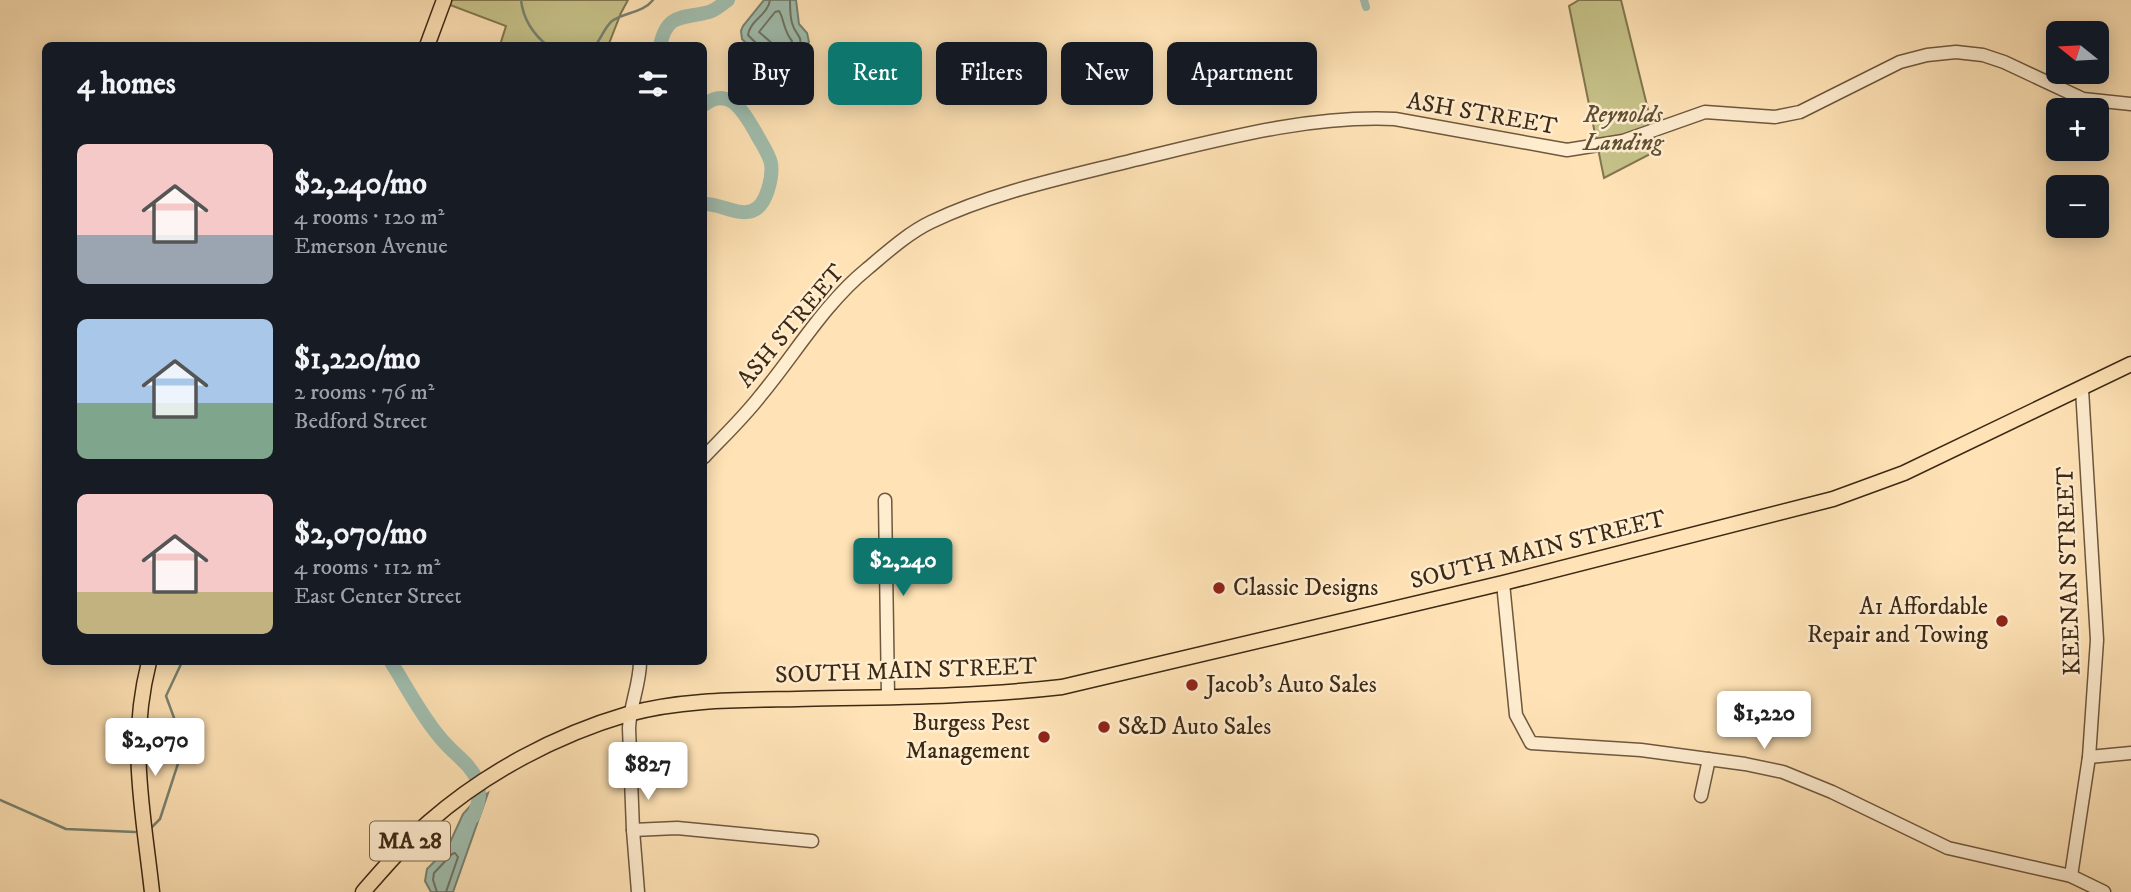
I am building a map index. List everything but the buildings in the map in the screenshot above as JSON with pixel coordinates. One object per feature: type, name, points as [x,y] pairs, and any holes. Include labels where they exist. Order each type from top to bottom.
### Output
[{"type":"main road","points":[[428,42],[444,0]]},
{"type":"main road","name":"SOUTH MAIN STREET","points":[[363,892],[428,822],[491,776],[528,754],[569,735],[630,714],[708,701],[1003,694],[1062,687],[1503,583],[1833,499],[1904,473],[2131,365]]},
{"type":"main road","points":[[148,665],[141,706],[137,769],[152,892]]},
{"type":"street","name":"ASH STREET","points":[[707,454],[761,396],[835,298],[864,270],[907,237],[927,223],[987,199],[1095,170],[1244,134],[1370,118],[1395,119],[1567,150],[1623,141],[1705,112],[1775,117],[1800,112],[1900,62],[1927,55],[1956,52],[1983,55],[2004,62],[2084,99],[2131,104]]},
{"type":"street","name":"KEENAN STREET","points":[[2071,876],[2089,757],[2097,640],[2082,389]]},
{"type":"street","points":[[886,500],[888,696]]},
{"type":"street","points":[[1503,583],[1516,715],[1531,743],[1641,750],[1783,772],[1832,792],[1948,848],[2071,876],[2104,892]]},
{"type":"street","points":[[638,892],[632,830],[630,714],[640,676],[640,665]]},
{"type":"street","points":[[2089,757],[2131,753]]},
{"type":"street","points":[[1701,796],[1709,759]]},
{"type":"street","points":[[632,830],[677,828],[812,841]]},
{"type":"green space","points":[[452,0],[628,0],[610,42],[501,42],[506,26],[450,5]]},
{"type":"green space","name":"Reynolds Landing","points":[[1579,0],[1621,0],[1658,150],[1604,178],[1569,6]]},
{"type":"water","points":[[764,0],[796,0],[799,24],[807,33],[809,42],[745,42],[742,39],[743,26]]},
{"type":"water","points":[[488,793],[453,892],[431,892],[425,881],[427,869],[447,849],[463,814]]},
{"type":"waterway","points":[[521,0],[530,25],[544,42]]},
{"type":"waterway","points":[[597,42],[612,21],[644,8],[653,0]]},
{"type":"waterway","points":[[661,42],[672,22],[712,11],[728,0]]},
{"type":"waterway","points":[[1364,0],[1366,7]]},
{"type":"waterway","points":[[707,103],[721,98],[735,104],[746,117],[771,163],[770,183],[762,203],[757,208],[740,212],[707,204]]},
{"type":"waterway","points":[[152,827],[160,819],[184,745],[166,696],[181,665]]},
{"type":"waterway","points":[[393,665],[431,727],[477,779],[478,802],[473,817]]},
{"type":"waterway","points":[[0,800],[66,829],[135,832]]},
{"type":"place","name":"Classic Designs","points":[[1219,588]]},
{"type":"place","name":"A1 Affordable Repair and Towing","points":[[2002,621]]},
{"type":"place","name":"Jacob's Auto Sales","points":[[1192,685]]},
{"type":"place","name":"S&D Auto Sales","points":[[1104,727]]},
{"type":"place","name":"Burgess Pest Management","points":[[1044,737]]}]
